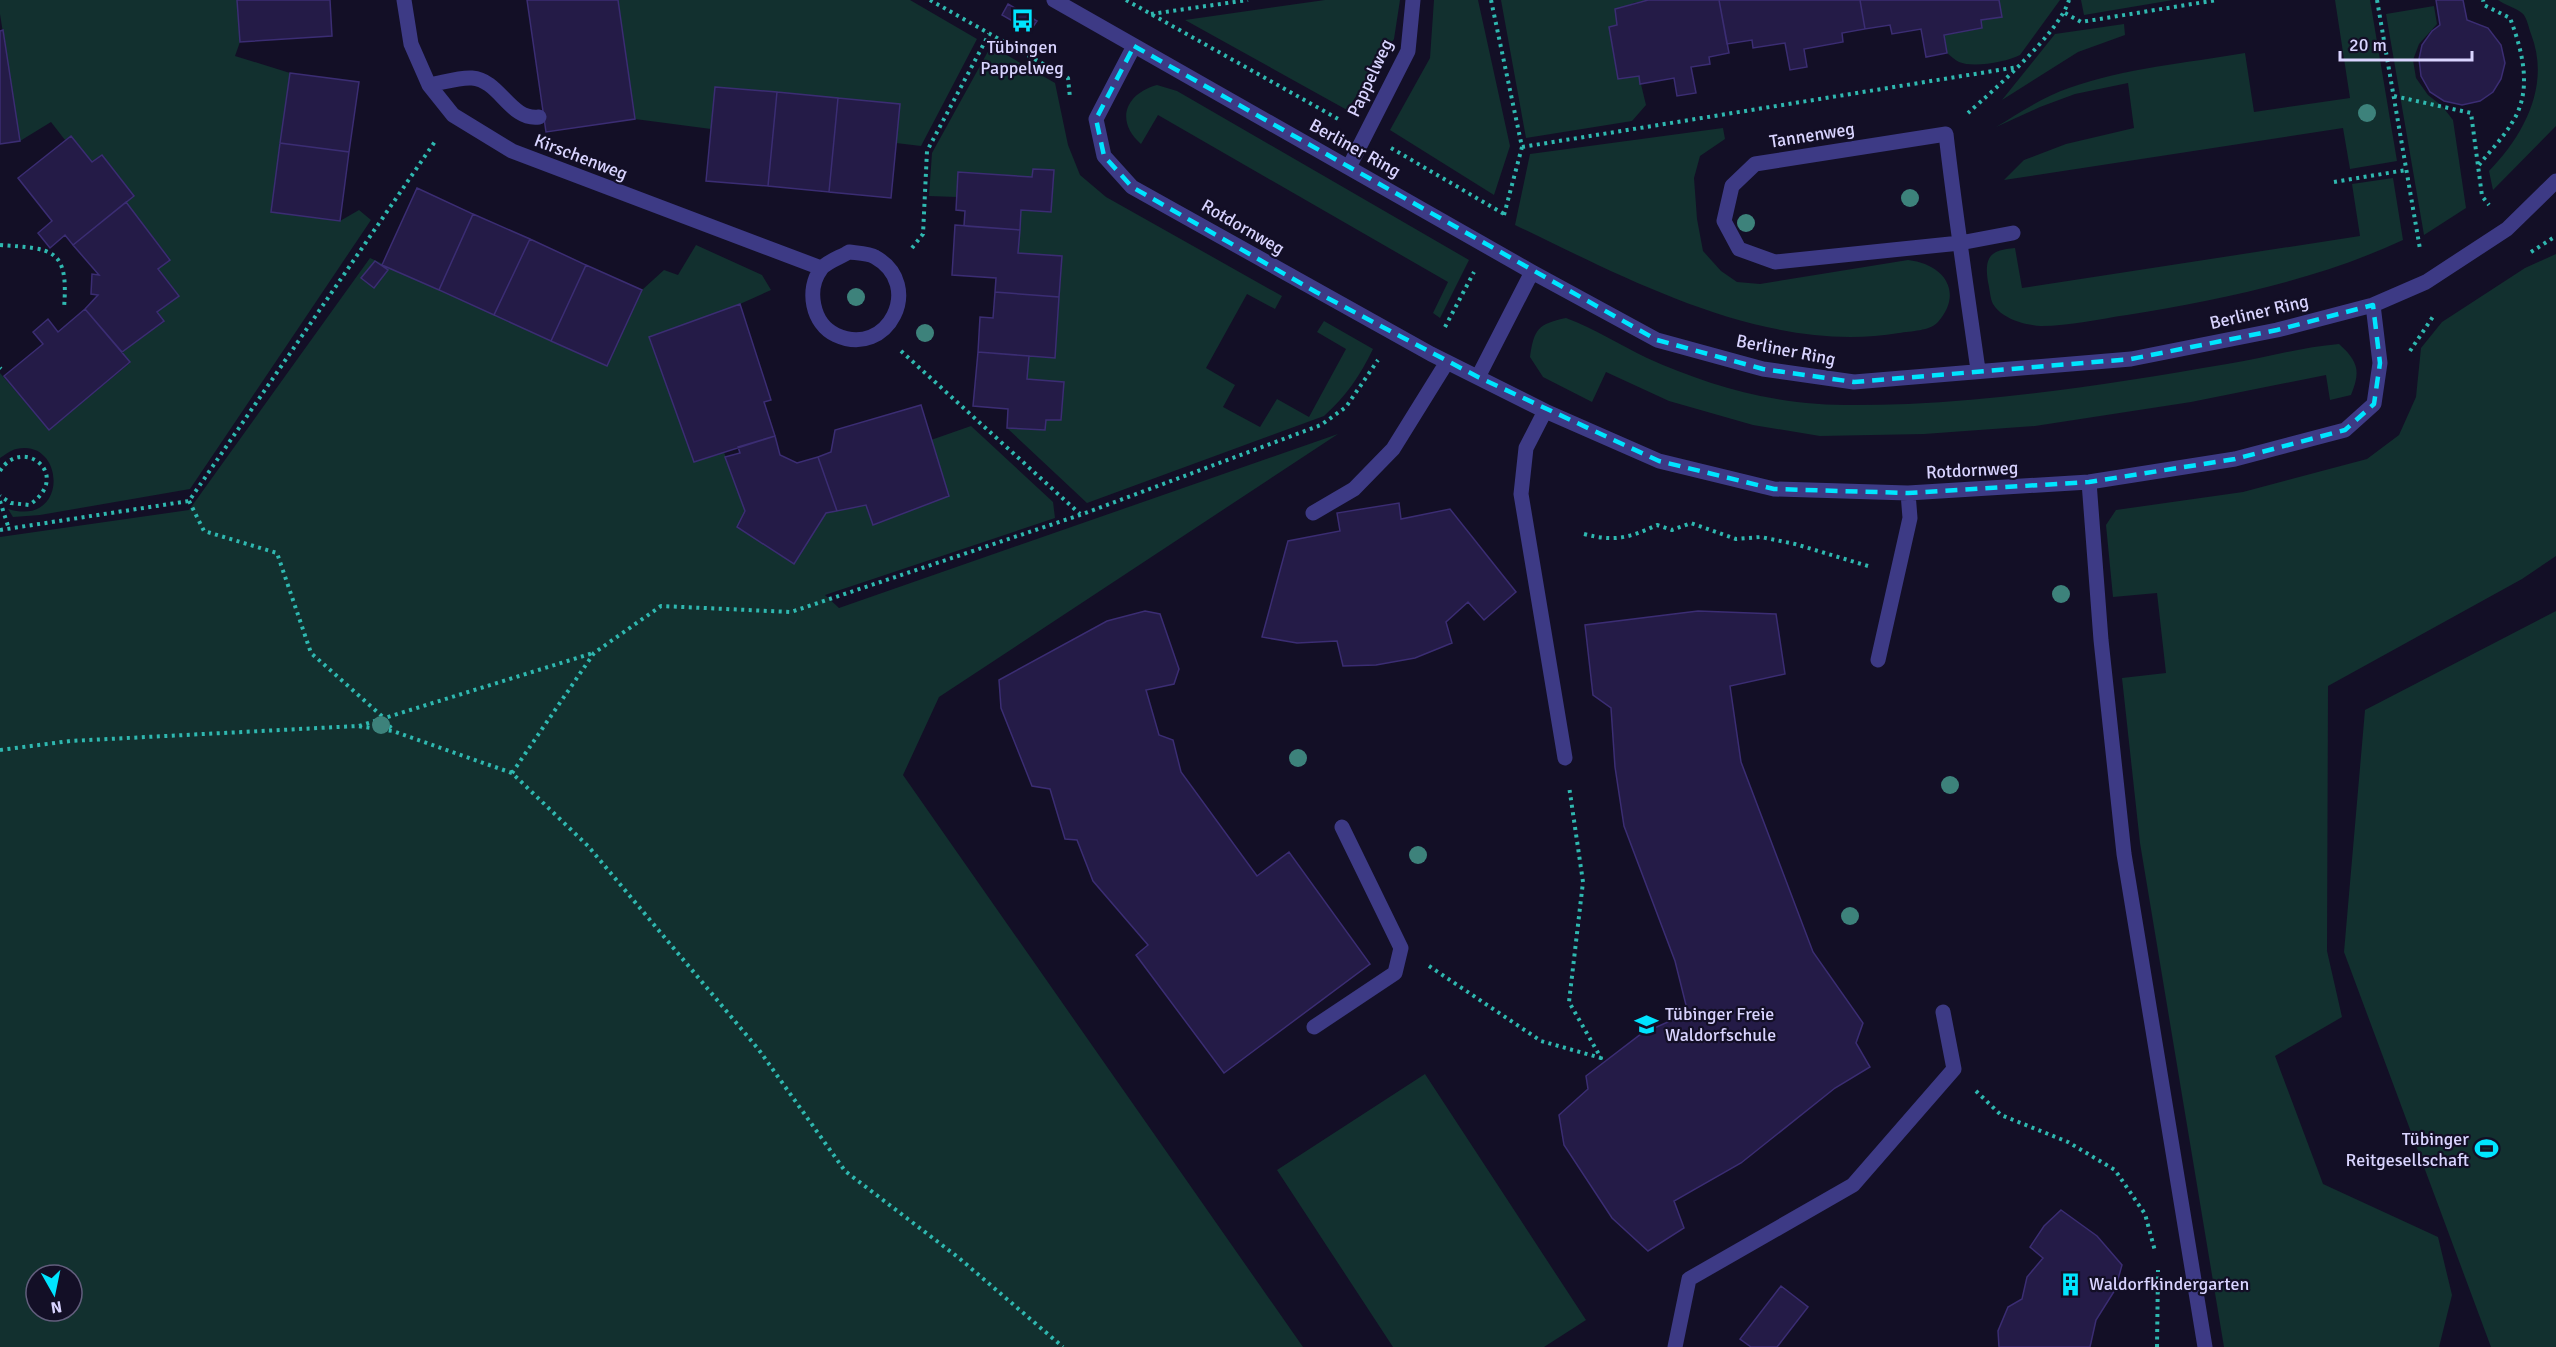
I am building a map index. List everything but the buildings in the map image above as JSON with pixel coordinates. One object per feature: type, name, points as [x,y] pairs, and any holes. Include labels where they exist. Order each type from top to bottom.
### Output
[{"type":"street","name":"Kirschenweg","points":[[404,0],[411,44],[429,85],[453,115],[512,151],[821,268]]},
{"type":"street","name":"Berliner Ring","points":[[1054,0],[1532,272],[1658,340],[1763,369],[1854,382],[2131,358],[2277,330],[2373,305],[2426,282],[2507,229],[2556,181]]},
{"type":"street","name":"Pappelweg","points":[[1349,167],[1408,51],[1413,0]]},
{"type":"street","name":"Rotdornweg","points":[[1134,46],[1096,119],[1104,156],[1132,187],[1431,354],[1545,411],[1659,461],[1774,489],[1908,493],[2089,482],[2235,459],[2345,430],[2374,404],[2380,363],[2373,305]]},
{"type":"street","points":[[429,85],[472,78],[488,83],[518,112],[530,118],[539,117]]},
{"type":"street","points":[[1946,134],[1978,370]]},
{"type":"street","name":"Tannenweg","points":[[1946,134],[1755,164],[1732,186],[1724,221],[1739,249],[1775,262],[1960,243],[2013,233]]},
{"type":"street","points":[[849,252],[874,256],[892,271],[900,294],[895,316],[880,333],[862,340],[836,335],[819,322],[811,295],[821,268],[849,252]]},
{"type":"street","points":[[1478,377],[1532,272]]},
{"type":"street","points":[[1314,513],[1353,489],[1393,450],[1447,362]]},
{"type":"street","points":[[1545,411],[1526,448],[1521,494],[1565,758]]},
{"type":"street","points":[[2089,482],[2101,640],[2124,854],[2205,1347]]},
{"type":"street","points":[[1878,660],[1910,518],[1908,493]]},
{"type":"street","points":[[1314,1027],[1395,973],[1401,948],[1342,827]]},
{"type":"street","points":[[1676,1347],[1689,1279],[1853,1185],[1954,1069],[1943,1012]]},
{"type":"path","points":[[1126,0],[1504,214]]},
{"type":"path","points":[[1150,14],[1248,0]]},
{"type":"path","points":[[1431,354],[1504,214],[1522,147],[1491,0]]},
{"type":"path","points":[[1946,134],[2018,67],[2065,13],[2069,0]]},
{"type":"path","points":[[2065,13],[2081,22],[2217,0]]},
{"type":"path","points":[[2377,0],[2426,282]]},
{"type":"path","points":[[2478,166],[2514,120],[2524,91],[2522,49],[2510,18],[2484,3]]},
{"type":"path","points":[[892,271],[923,234],[927,151],[989,34]]},
{"type":"path","points":[[1522,147],[2018,67]]},
{"type":"path","points":[[2394,96],[2471,113],[2482,196],[2507,229]]},
{"type":"path","points":[[0,530],[189,501],[453,115]]},
{"type":"path","points":[[2334,182],[2406,170]]},
{"type":"path","points":[[0,245],[44,249],[58,257],[64,270],[64,308]]},
{"type":"path","points":[[880,333],[1080,515]]},
{"type":"path","points":[[357,726],[594,653],[661,606],[791,612],[1080,515],[1321,424],[1346,406],[1395,334]]},
{"type":"path","points":[[0,471],[6,461],[23,456],[37,460],[46,472],[47,484],[42,496],[29,505],[11,503],[0,498]]},
{"type":"path","points":[[0,498],[9,529]]},
{"type":"path","points":[[189,501],[204,531],[277,553],[311,653],[384,718],[393,731]]},
{"type":"path","points":[[1584,534],[1606,540],[1635,535],[1657,525],[1672,530],[1691,522],[1736,539],[1761,537],[1795,544],[1897,577]]},
{"type":"path","points":[[512,773],[594,653]]},
{"type":"path","points":[[0,750],[70,741],[357,726],[393,731],[512,773],[588,846],[759,1050],[845,1171],[958,1258],[1063,1347]]},
{"type":"path","points":[[1401,948],[1541,1041],[1601,1058],[1569,1002],[1583,882],[1565,758]]},
{"type":"path","points":[[1954,1069],[2001,1115],[2068,1142],[2115,1170],[2145,1214],[2159,1262],[2157,1347]]},
{"type":"highlighted area","points":[[1134,46],[1657,340],[1763,369],[1854,382],[2131,359],[2277,330],[2373,305],[2380,363],[2374,404],[2345,430],[2235,459],[2089,482],[1908,493],[1774,489],[1659,461],[1478,377],[1316,292],[1132,187],[1104,156],[1096,119]]},
{"type":"green space","points":[[0,0],[237,0],[240,42],[235,56],[290,73],[271,212],[340,221],[359,210],[371,220],[190,489],[40,515],[13,517],[8,509],[28,511],[42,506],[51,495],[54,482],[51,468],[44,456],[32,449],[16,449],[0,458],[0,373],[49,430],[130,363],[122,352],[164,322],[157,312],[179,296],[158,269],[170,259],[126,202],[134,195],[102,155],[92,162],[71,136],[65,140],[51,122],[20,141],[0,14]]},
{"type":"green space","points":[[618,0],[910,0],[977,39],[921,146],[896,143],[900,104],[715,87],[711,129],[635,119]]},
{"type":"green space","points":[[1325,0],[1400,0],[1394,39],[1347,110],[1185,20]]},
{"type":"green space","points":[[1434,0],[1478,0],[1510,146],[1494,195],[1390,130],[1430,58]]},
{"type":"green space","points":[[1501,0],[1648,0],[1633,3],[1617,25],[1609,27],[1618,79],[1639,76],[1646,105],[1632,121],[1526,138]]},
{"type":"green space","points":[[1999,0],[2060,0],[2020,55],[2014,58],[1999,62],[1965,64],[1947,53],[1944,35],[1982,28],[1981,20],[2002,17]]},
{"type":"green space","points":[[2081,0],[2173,0],[2084,15]]},
{"type":"green space","points":[[2335,0],[2370,0],[2397,161],[2350,169],[2343,128],[2004,180],[2024,160],[2066,144],[2134,128],[2128,83],[2075,94],[1996,127],[2059,92],[2090,81],[2156,67],[2245,53],[2254,112],[2350,98]]},
{"type":"green space","points":[[2498,0],[2556,0],[2556,126],[2493,190],[2489,171],[2502,157],[2523,125],[2531,108],[2538,72],[2536,53],[2524,15]]},
{"type":"green space","points":[[2434,6],[2437,24],[2419,44],[2413,60],[2416,78],[2428,95],[2442,106],[2453,120],[2466,208],[2424,235],[2386,14]]},
{"type":"green space","points":[[2124,24],[2125,35],[2078,52],[2002,100],[2055,34]]},
{"type":"green space","points":[[991,46],[1055,83],[1068,145],[1080,175],[1106,197],[1282,296],[1275,309],[1247,294],[1206,368],[1235,385],[1223,407],[1260,427],[1277,399],[1309,417],[1346,349],[1317,332],[1324,321],[1373,349],[1352,385],[1324,416],[1087,503],[1007,428],[1045,430],[1046,420],[1061,420],[1064,382],[1027,379],[1029,356],[1055,357],[1062,256],[1018,253],[1021,210],[1051,212],[1054,170],[1033,169],[1032,177],[959,172],[957,197],[929,196],[932,153]]},
{"type":"green space","points":[[1157,85],[1177,91],[1469,260],[1440,318],[1433,313],[1448,282],[1158,115],[1141,144],[1128,126],[1127,109],[1137,95]]},
{"type":"green space","points":[[1723,128],[1725,139],[1700,156],[1694,178],[1697,219],[1703,251],[1721,271],[1737,282],[1760,284],[1908,260],[1921,263],[1940,273],[1949,290],[1946,311],[1938,322],[1920,330],[1849,337],[1799,333],[1750,323],[1701,308],[1652,289],[1515,225],[1530,154]]},
{"type":"green space","points":[[2393,178],[2403,240],[2302,277],[2197,303],[2052,326],[2021,323],[2014,320],[2002,314],[1991,299],[1987,273],[1988,261],[1994,253],[2006,249],[2015,248],[2022,288],[2360,236],[2352,184]]},
{"type":"green space","points":[[696,245],[762,275],[771,290],[649,338],[694,461],[724,452],[745,511],[737,527],[794,564],[826,513],[866,505],[874,525],[948,496],[931,440],[971,426],[1053,502],[1055,518],[825,595],[839,608],[1338,434],[939,697],[903,775],[1303,1347],[0,1347],[0,537],[189,510],[370,258],[607,366],[642,290],[664,270],[678,275]]},
{"type":"green space","points":[[2556,254],[2556,556],[2522,579],[2328,686],[2327,951],[2342,1017],[2275,1056],[2323,1184],[2438,1237],[2452,1295],[2439,1347],[2224,1347],[2140,843],[2122,678],[2166,673],[2157,593],[2113,597],[2106,525],[2116,510],[2243,492],[2367,459],[2399,435],[2416,397],[2421,348],[2442,322],[2525,268]]},
{"type":"green space","points":[[1566,318],[1647,358],[1694,377],[1744,392],[1809,403],[1908,404],[2028,394],[2148,377],[2339,344],[2354,361],[2357,373],[2351,395],[2330,400],[2326,375],[2191,402],[2035,426],[1924,434],[1820,436],[1753,425],[1669,401],[1606,372],[1592,402],[1543,377],[1530,357],[1533,340],[1539,329]]},
{"type":"green space","name":"Tübinger Reitgesellschaft","points":[[2556,611],[2556,1347],[2491,1347],[2344,952],[2365,710]]},
{"type":"green space","points":[[1425,1074],[1586,1320],[1544,1347],[1393,1347],[1277,1170]]},
{"type":"place","name":"Tübingen Pappelweg","points":[[1022,21]]},
{"type":"place","name":"Tübinger Freie Waldorfschule","points":[[1647,1024]]},
{"type":"place","name":"Tübinger Reitgesellschaft","points":[[2487,1149]]},
{"type":"place","name":"Waldorfkindergarten","points":[[2071,1284]]}]
